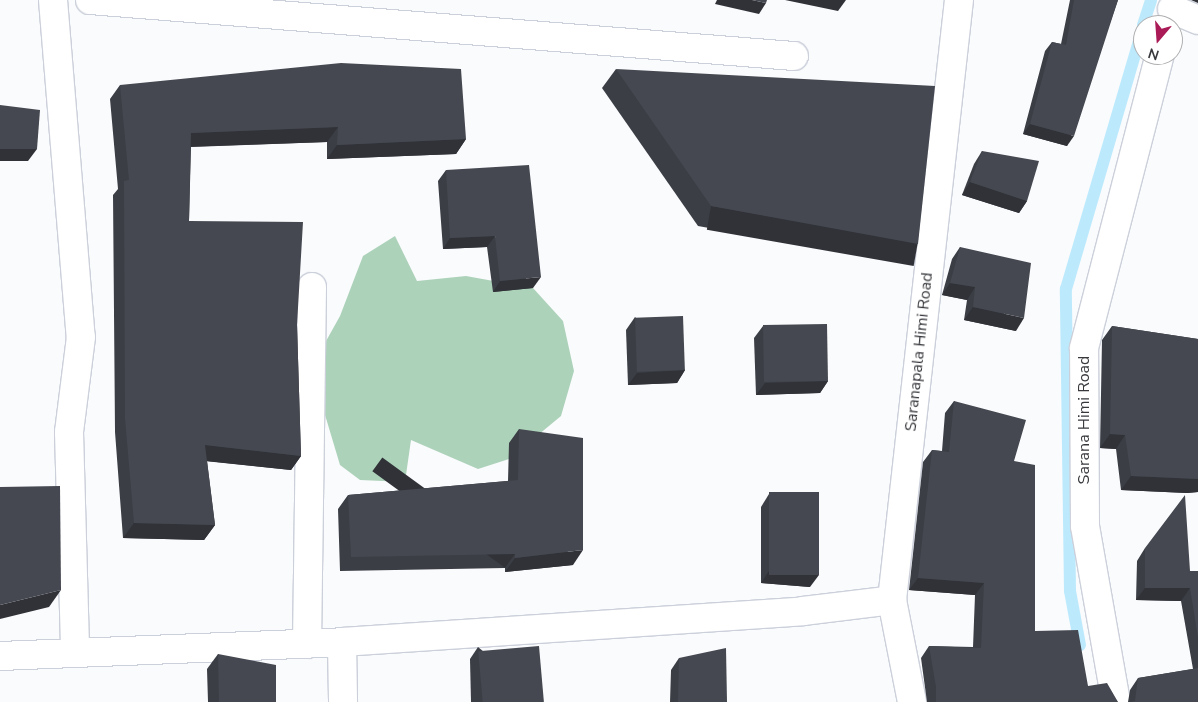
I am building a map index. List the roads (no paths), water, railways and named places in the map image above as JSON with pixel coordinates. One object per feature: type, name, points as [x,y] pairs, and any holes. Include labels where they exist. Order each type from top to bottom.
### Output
[{"type":"street","points":[[53,0],[81,337],[69,432],[75,652]]},
{"type":"street","points":[[90,0],[794,56]]},
{"type":"street","name":"Saranapala Himi Road","points":[[912,702],[892,600],[959,0]]},
{"type":"street","points":[[1172,11],[1198,20]]},
{"type":"street","name":"Sarana Himi Road","points":[[1116,702],[1085,526],[1084,348],[1157,65]]},
{"type":"street","points":[[307,644],[312,287]]},
{"type":"street","points":[[0,656],[342,642],[794,612],[892,600]]},
{"type":"street","points":[[342,642],[342,702]]},
{"type":"waterway","points":[[1146,15],[1151,0]]},
{"type":"waterway","points":[[1080,645],[1070,591],[1066,289],[1133,61]]}]
